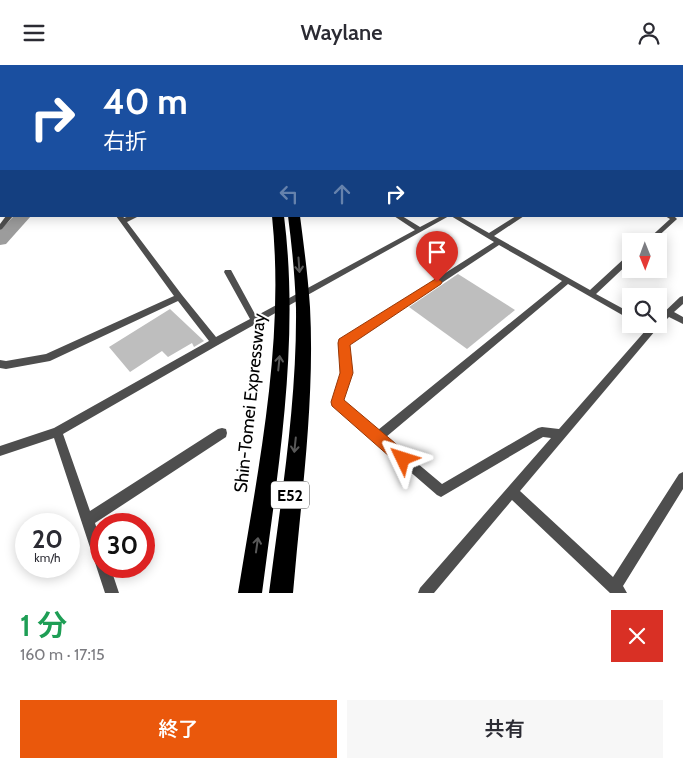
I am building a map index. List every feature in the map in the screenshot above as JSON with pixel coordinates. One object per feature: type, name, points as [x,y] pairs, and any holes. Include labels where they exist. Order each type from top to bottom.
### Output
[{"type":"highway","name":"Shin-Tomei Expressway","points":[[250,593],[280,354],[283,290],[278,217]]},
{"type":"highway","name":"E52","points":[[281,593],[300,396],[302,310],[299,256],[294,217]]},
{"type":"street","points":[[0,228],[9,217]]},
{"type":"street","points":[[399,217],[420,230]]},
{"type":"street","points":[[0,451],[57,432],[444,217]]},
{"type":"street","points":[[456,217],[622,312]]},
{"type":"street","points":[[490,235],[519,217]]},
{"type":"street","points":[[658,233],[674,219],[670,217]]},
{"type":"street","points":[[121,219],[215,343]]},
{"type":"street","points":[[500,241],[344,343],[347,373],[337,402],[441,491],[542,432],[562,435]]},
{"type":"street","points":[[591,293],[622,265]]},
{"type":"street","points":[[228,271],[255,321]]},
{"type":"street","points":[[378,437],[568,280]]},
{"type":"street","points":[[0,365],[48,358],[179,297]]},
{"type":"street","points":[[667,316],[683,299]]},
{"type":"street","points":[[670,314],[683,321]]},
{"type":"street","points":[[425,593],[562,435],[642,333]]},
{"type":"street","points":[[57,432],[90,526]]},
{"type":"street","points":[[88,520],[222,433]]},
{"type":"street","points":[[513,493],[617,590],[683,479]]},
{"type":"street","points":[[107,578],[112,593]]},
{"type":"building","points":[[458,274],[515,310],[467,349],[409,307]]},
{"type":"building","points":[[170,309],[204,341],[194,347],[192,343],[168,357],[162,351],[130,372],[109,347]]},
{"type":"waterway","points":[[0,240],[22,217]]},
{"type":"route","points":[[403,459],[337,402],[347,373],[344,343],[437,282]]}]
